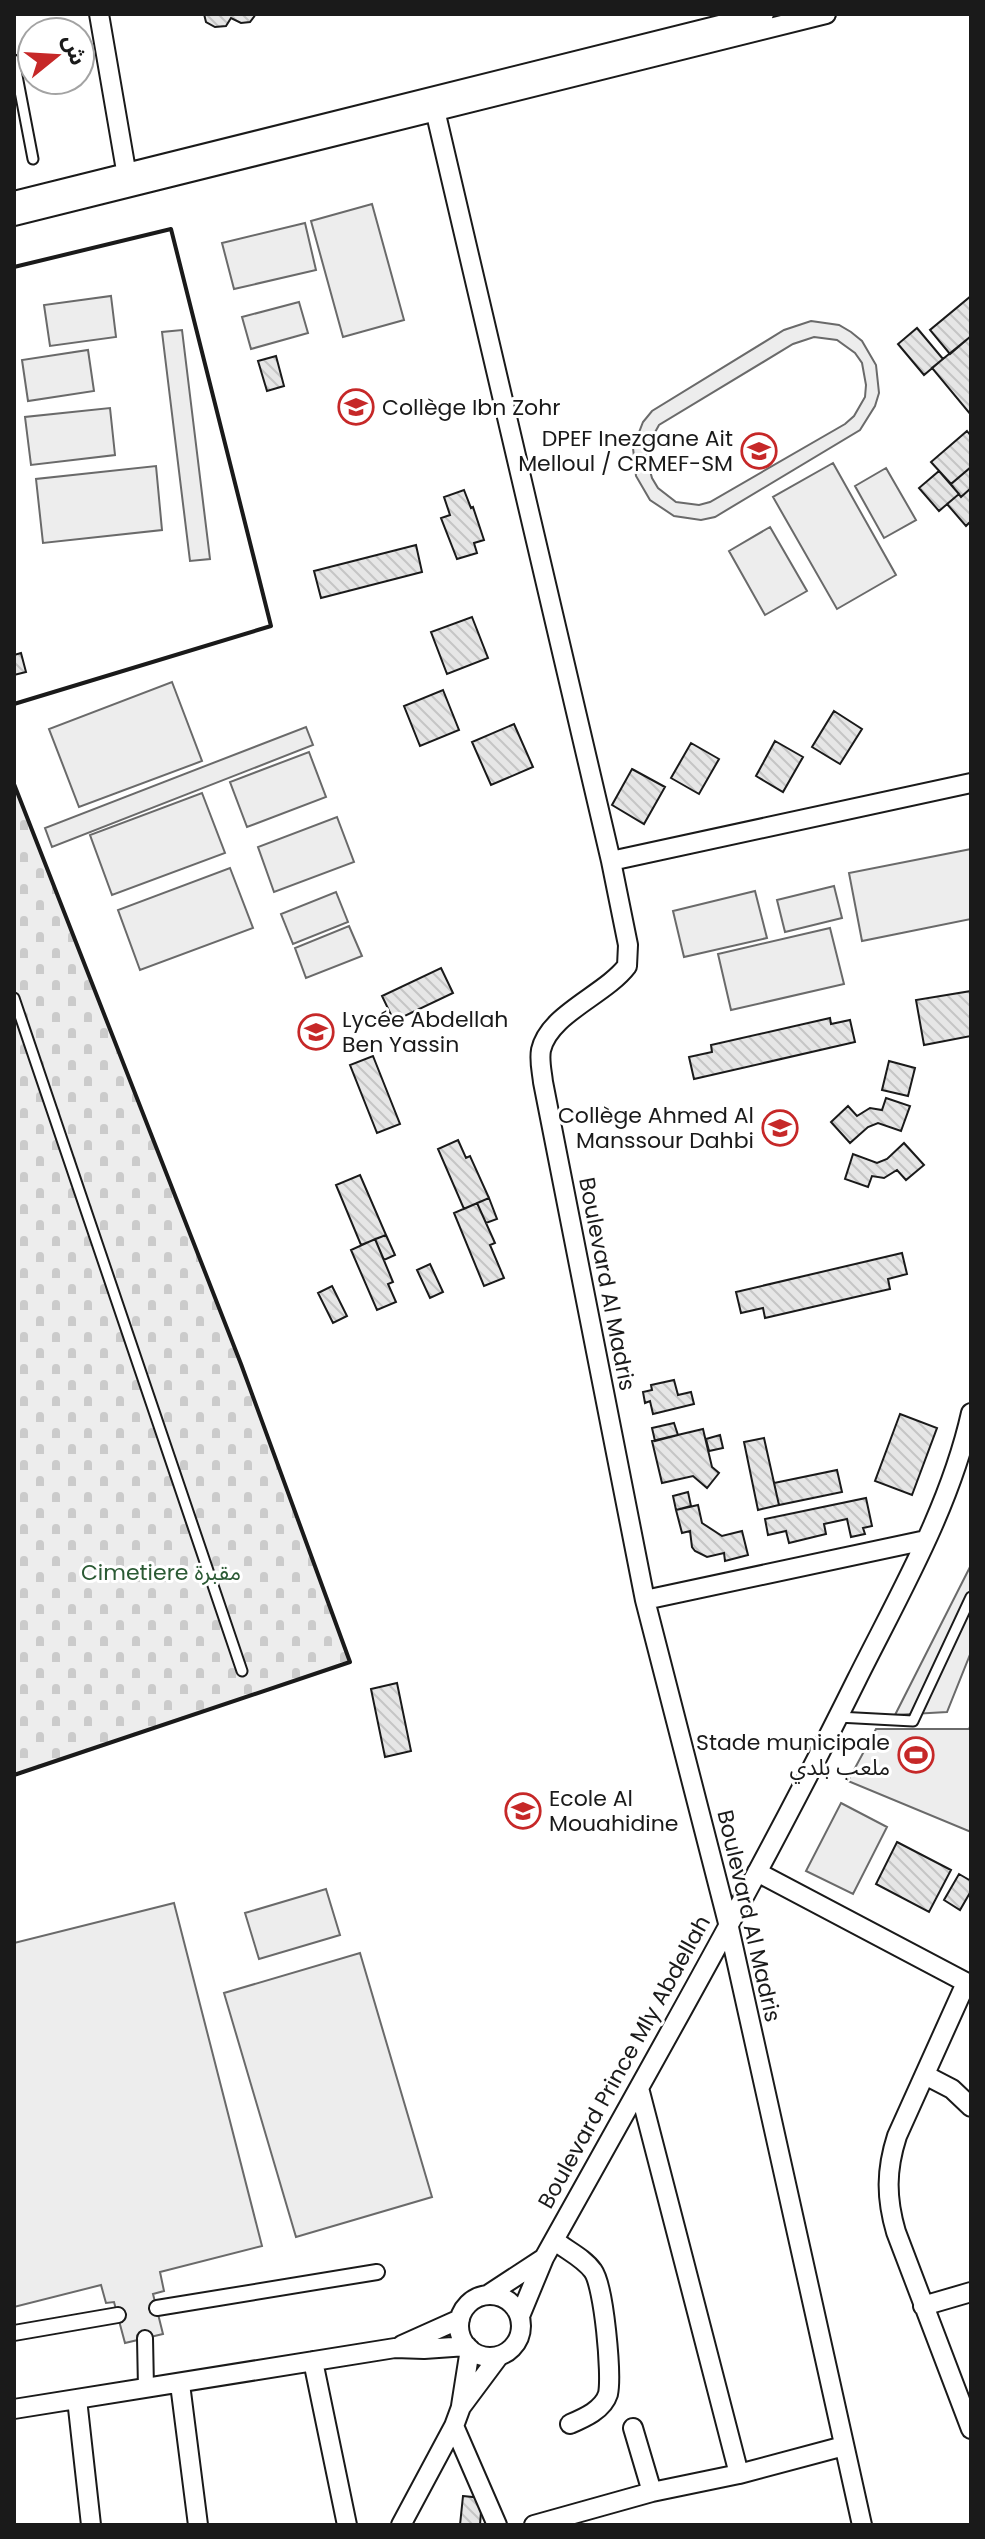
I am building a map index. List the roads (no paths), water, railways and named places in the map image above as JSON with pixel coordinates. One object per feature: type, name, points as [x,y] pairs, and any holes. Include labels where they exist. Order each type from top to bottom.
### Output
[{"type":"street","points":[[99,14],[128,181]]},
{"type":"street","points":[[128,181],[764,14]]},
{"type":"street","points":[[14,216],[35,203],[435,110],[801,17],[826,14]]},
{"type":"street","points":[[435,110],[611,861],[971,783]]},
{"type":"street","points":[[14,201],[35,203]]},
{"type":"street","name":"Boulevard Al Madris","points":[[611,861],[628,945],[627,966],[550,1031],[541,1051],[543,1082],[645,1600],[728,1923],[862,2525]]},
{"type":"street","name":"Boulevard Prince Mly Abdellah","points":[[520,2316],[544,2258],[757,1872],[838,1717],[926,1540],[964,1446],[971,1413]]},
{"type":"street","points":[[645,1600],[926,1540]]},
{"type":"street","points":[[757,1872],[969,1984],[897,2136],[887,2184],[893,2220],[971,2429]]},
{"type":"street","points":[[925,2075],[952,2089],[971,2107]]},
{"type":"street","points":[[639,2088],[739,2474]]},
{"type":"street","points":[[554,2240],[592,2269],[603,2310],[608,2393],[597,2409],[570,2424]]},
{"type":"street","name":"Boulevard Prince Mly Abdellah","points":[[489,2294],[544,2258]]},
{"type":"street","points":[[157,2308],[377,2272]]},
{"type":"street","points":[[923,2306],[971,2292]]},
{"type":"street","points":[[461,2407],[499,2356],[510,2350],[518,2340],[522,2328],[514,2304],[503,2297],[489,2294],[476,2298],[465,2307],[460,2319],[462,2338],[468,2348],[479,2355],[499,2356]]},
{"type":"street","points":[[14,2333],[118,2315]]},
{"type":"street","points":[[395,2348],[460,2319]]},
{"type":"street","points":[[145,2338],[146,2388]]},
{"type":"street","points":[[14,2409],[395,2348],[468,2348]]},
{"type":"street","points":[[401,2525],[454,2426],[461,2407],[468,2348]]},
{"type":"street","points":[[313,2361],[347,2525]]},
{"type":"street","points":[[180,2384],[198,2525]]},
{"type":"street","points":[[77,2399],[91,2525]]},
{"type":"street","points":[[454,2426],[497,2525]]},
{"type":"street","points":[[633,2428],[652,2492]]},
{"type":"street","points":[[534,2525],[652,2492],[739,2474],[844,2446]]},
{"type":"lane","points":[[14,60],[16,80]]},
{"type":"lane","points":[[18,96],[33,159]]},
{"type":"lane","points":[[14,998],[242,1671]]},
{"type":"lane","points":[[838,1717],[913,1721],[971,1597]]},
{"type":"place","name":"Collège Ibn Zohr","points":[[356,407]]},
{"type":"place","name":"DPEF Inezgane Ait Melloul / CRMEF-SM","points":[[759,451]]},
{"type":"place","name":"Lycée Abdellah Ben Yassin","points":[[316,1032]]},
{"type":"place","name":"Collège Ahmed Al Manssour Dahbi","points":[[780,1128]]},
{"type":"place","name":"Stade municipale ملعب بلدي","points":[[916,1755]]},
{"type":"place","name":"Ecole Al Mouahidine","points":[[523,1811]]},
{"type":"park label","name":"Cimetiere مقبرة","points":[[161,1572]]}]
